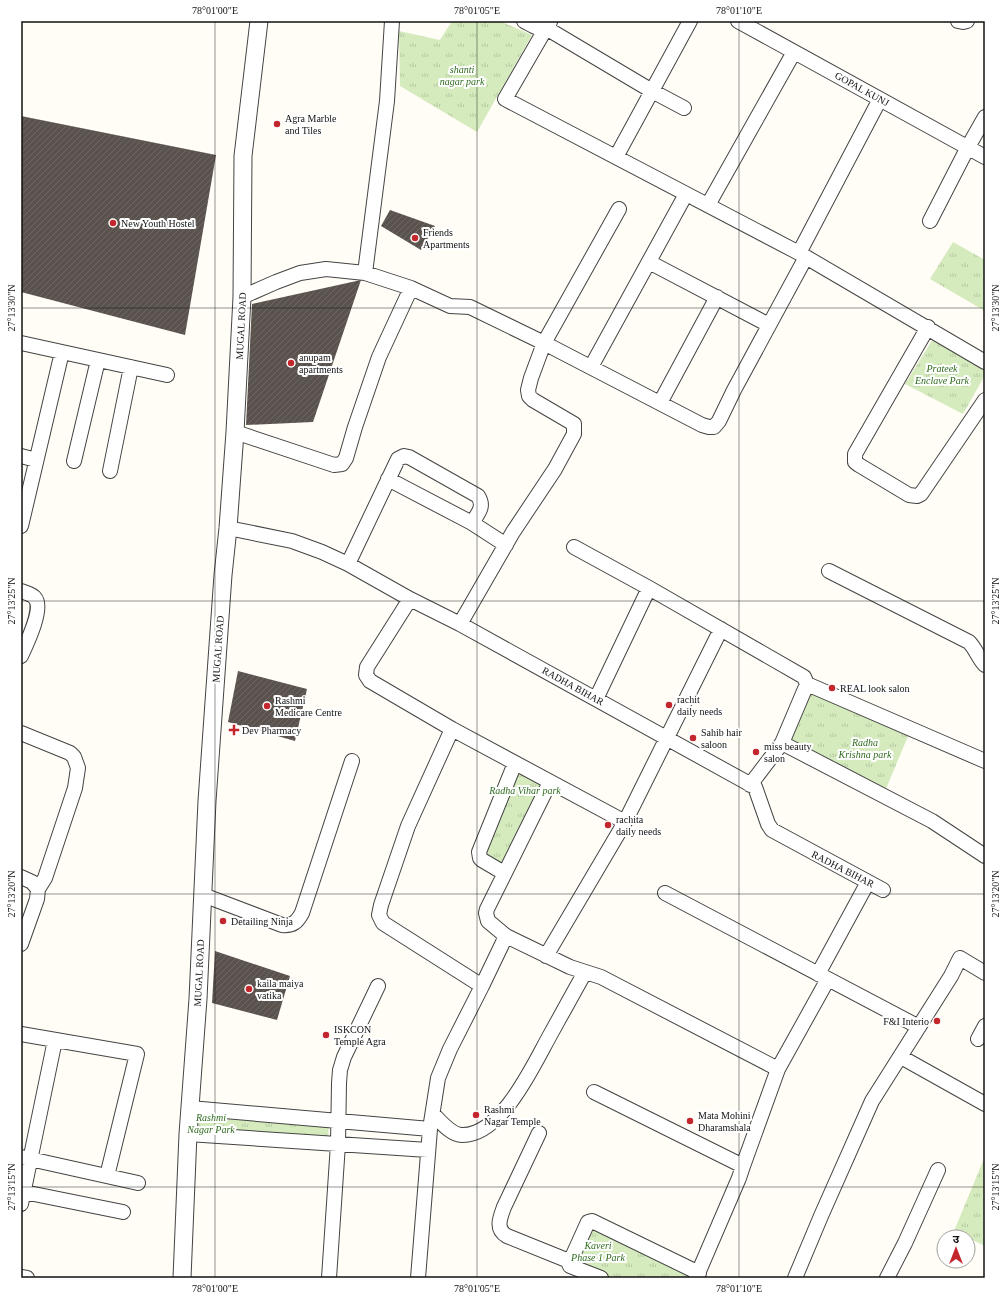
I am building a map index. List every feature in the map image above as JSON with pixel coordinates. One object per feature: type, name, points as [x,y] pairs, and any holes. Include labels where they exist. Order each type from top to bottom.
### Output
[{"type":"street","name":"MUGAL ROAD","points":[[182,1278],[188,1134],[198,998],[207,800],[235,432],[242,297],[243,156],[259,21]]},
{"type":"street","points":[[365,273],[387,101],[392,21]]},
{"type":"street","points":[[524,21],[538,28],[548,25],[652,91],[684,108]]},
{"type":"street","points":[[616,157],[690,21]]},
{"type":"street","name":"GOPAL KUNJ","points":[[738,21],[985,157]]},
{"type":"street","points":[[548,25],[506,99],[802,255],[928,327],[985,362]]},
{"type":"street","points":[[708,205],[794,52]]},
{"type":"street","points":[[242,297],[300,273],[326,269],[365,273],[411,288],[450,306],[470,307],[544,343],[702,425],[714,427],[719,421],[769,325],[802,255],[880,99]]},
{"type":"street","points":[[930,221],[985,117]]},
{"type":"street","points":[[591,367],[686,194]]},
{"type":"street","points":[[460,624],[513,532],[555,469],[574,434],[574,424],[533,400],[528,396],[528,390],[544,343],[619,209]]},
{"type":"street","points":[[648,262],[769,325]]},
{"type":"street","points":[[235,432],[334,465],[342,464],[346,458],[379,357],[411,288]]},
{"type":"street","points":[[660,403],[717,298]]},
{"type":"street","points":[[928,327],[855,454],[855,462],[859,466],[909,496],[917,496],[921,494],[985,400]]},
{"type":"street","points":[[21,343],[167,374]]},
{"type":"street","points":[[21,526],[62,352]]},
{"type":"street","points":[[74,461],[98,360]]},
{"type":"street","points":[[110,471],[130,367]]},
{"type":"street","points":[[21,456],[36,460]]},
{"type":"street","points":[[348,564],[398,458],[404,456],[409,457],[478,496],[481,501],[481,508],[472,523]]},
{"type":"street","points":[[388,479],[472,523],[506,545]]},
{"type":"street","name":"RADHA BIHAR","points":[[228,528],[292,541],[322,552],[348,564],[596,699],[755,787],[768,824],[772,830],[883,890]]},
{"type":"street","points":[[574,547],[649,588],[804,677],[807,684],[985,761]]},
{"type":"street","points":[[829,571],[969,642],[985,665]]},
{"type":"street","points":[[596,699],[649,588]]},
{"type":"street","points":[[21,591],[30,594],[35,598],[38,606],[36,617],[21,656]]},
{"type":"street","points":[[410,599],[367,667],[366,675],[370,681],[452,729],[625,822]]},
{"type":"street","points":[[546,956],[625,822],[721,629]]},
{"type":"street","points":[[750,785],[782,743],[807,684]]},
{"type":"street","points":[[452,729],[408,826],[379,915],[383,923],[482,986]]},
{"type":"street","points":[[21,733],[70,753],[74,757],[78,768],[75,788],[45,878],[38,889],[21,944]]},
{"type":"street","points":[[782,743],[932,821],[985,856]]},
{"type":"street","points":[[203,895],[282,925],[294,924],[302,913],[352,761]]},
{"type":"street","points":[[504,873],[482,860],[479,852],[514,763]]},
{"type":"street","points":[[550,782],[504,873],[486,913],[488,921],[506,936],[546,956],[601,977],[778,1069]]},
{"type":"street","points":[[21,877],[32,882],[38,889]]},
{"type":"street","points":[[601,1278],[570,1266],[569,1264],[588,1222],[592,1221],[698,1275],[739,1178],[778,1069],[868,882]]},
{"type":"street","points":[[665,893],[919,1027]]},
{"type":"street","points":[[418,1278],[430,1129],[438,1078],[506,936]]},
{"type":"street","points":[[795,1278],[872,1101],[951,976],[960,958],[985,973]]},
{"type":"street","points":[[433,1114],[453,1132],[463,1135],[480,1131],[498,1116],[512,1101],[522,1085],[585,972]]},
{"type":"street","points":[[328,1278],[338,1144],[339,1083],[342,1063],[378,986]]},
{"type":"street","points":[[978,1040],[985,1026]]},
{"type":"street","points":[[21,1034],[137,1054],[107,1176]]},
{"type":"street","points":[[55,1040],[26,1158],[22,1198],[123,1212]]},
{"type":"street","points":[[901,1057],[985,1104]]},
{"type":"street","points":[[594,1092],[743,1166]]},
{"type":"street","points":[[190,1108],[430,1129]]},
{"type":"street","points":[[539,1133],[504,1207],[500,1218],[499,1228],[500,1231],[507,1236],[570,1261]]},
{"type":"street","points":[[188,1134],[428,1150]]},
{"type":"street","points":[[26,1158],[138,1183]]},
{"type":"street","points":[[887,1278],[905,1243],[938,1170]]},
{"type":"street","points":[[21,1277],[27,1278]]},
{"type":"green space","name":"shanti nagar park","points":[[452,21],[500,21],[532,35],[477,132],[400,86],[399,31],[440,40]]},
{"type":"green space","points":[[953,242],[985,260],[985,311],[930,279]]},
{"type":"green space","name":"Prateek Enclave Park","points":[[933,339],[985,367],[985,375],[963,414],[905,384]]},
{"type":"green space","name":"Radha Krishna park","points":[[807,684],[911,729],[883,796],[782,743]]},
{"type":"green space","name":"Radha Vihar park","points":[[515,763],[550,782],[504,873],[480,858]]},
{"type":"green space","name":"Rashmi Nagar Park","points":[[197,1109],[329,1121],[328,1143],[195,1134]]},
{"type":"green space","points":[[983,1161],[985,1162],[985,1246],[976,1242],[976,1229],[955,1229]]},
{"type":"green space","name":"Kaveri Phase 1 Park","points":[[588,1222],[696,1278],[608,1278],[569,1261]]},
{"type":"building","name":"New Youth Hostel","points":[[21,116],[216,155],[185,335],[21,292]]},
{"type":"building","name":"Friends Apartments","points":[[390,210],[435,226],[421,250],[381,226]]},
{"type":"building","name":"anupam apartments","points":[[361,280],[313,422],[246,425],[252,304]]},
{"type":"building","name":"Rashmi Medicare Centre","points":[[238,671],[307,689],[295,741],[228,722]]},
{"type":"building","name":"kaila maiya vatika","points":[[215,951],[290,976],[277,1020],[212,1003]]},
{"type":"place","name":"Agra Marble and Tiles","points":[[277,124]]},
{"type":"place","name":"New Youth Hostel","points":[[113,223]]},
{"type":"place","name":"Friends Apartments","points":[[415,238]]},
{"type":"place","name":"anupam apartments","points":[[291,363]]},
{"type":"place","name":"REAL look salon","points":[[832,688]]},
{"type":"place","name":"rachit daily needs","points":[[669,705]]},
{"type":"place","name":"Rashmi Medicare Centre","points":[[267,706]]},
{"type":"place","name":"Dev Pharmacy","points":[[234,730]]},
{"type":"place","name":"Sahib hair saloon","points":[[693,738]]},
{"type":"place","name":"miss beauty salon","points":[[756,752]]},
{"type":"place","name":"rachita daily needs","points":[[608,825]]},
{"type":"place","name":"Detailing Ninja","points":[[223,921]]},
{"type":"place","name":"kaila maiya vatika","points":[[249,989]]},
{"type":"place","name":"F&I Interio","points":[[937,1021]]},
{"type":"place","name":"ISKCON Temple Agra","points":[[326,1035]]},
{"type":"place","name":"Rashmi Nagar Temple","points":[[476,1115]]},
{"type":"place","name":"Mata Mohini Dharamshala","points":[[690,1121]]}]
